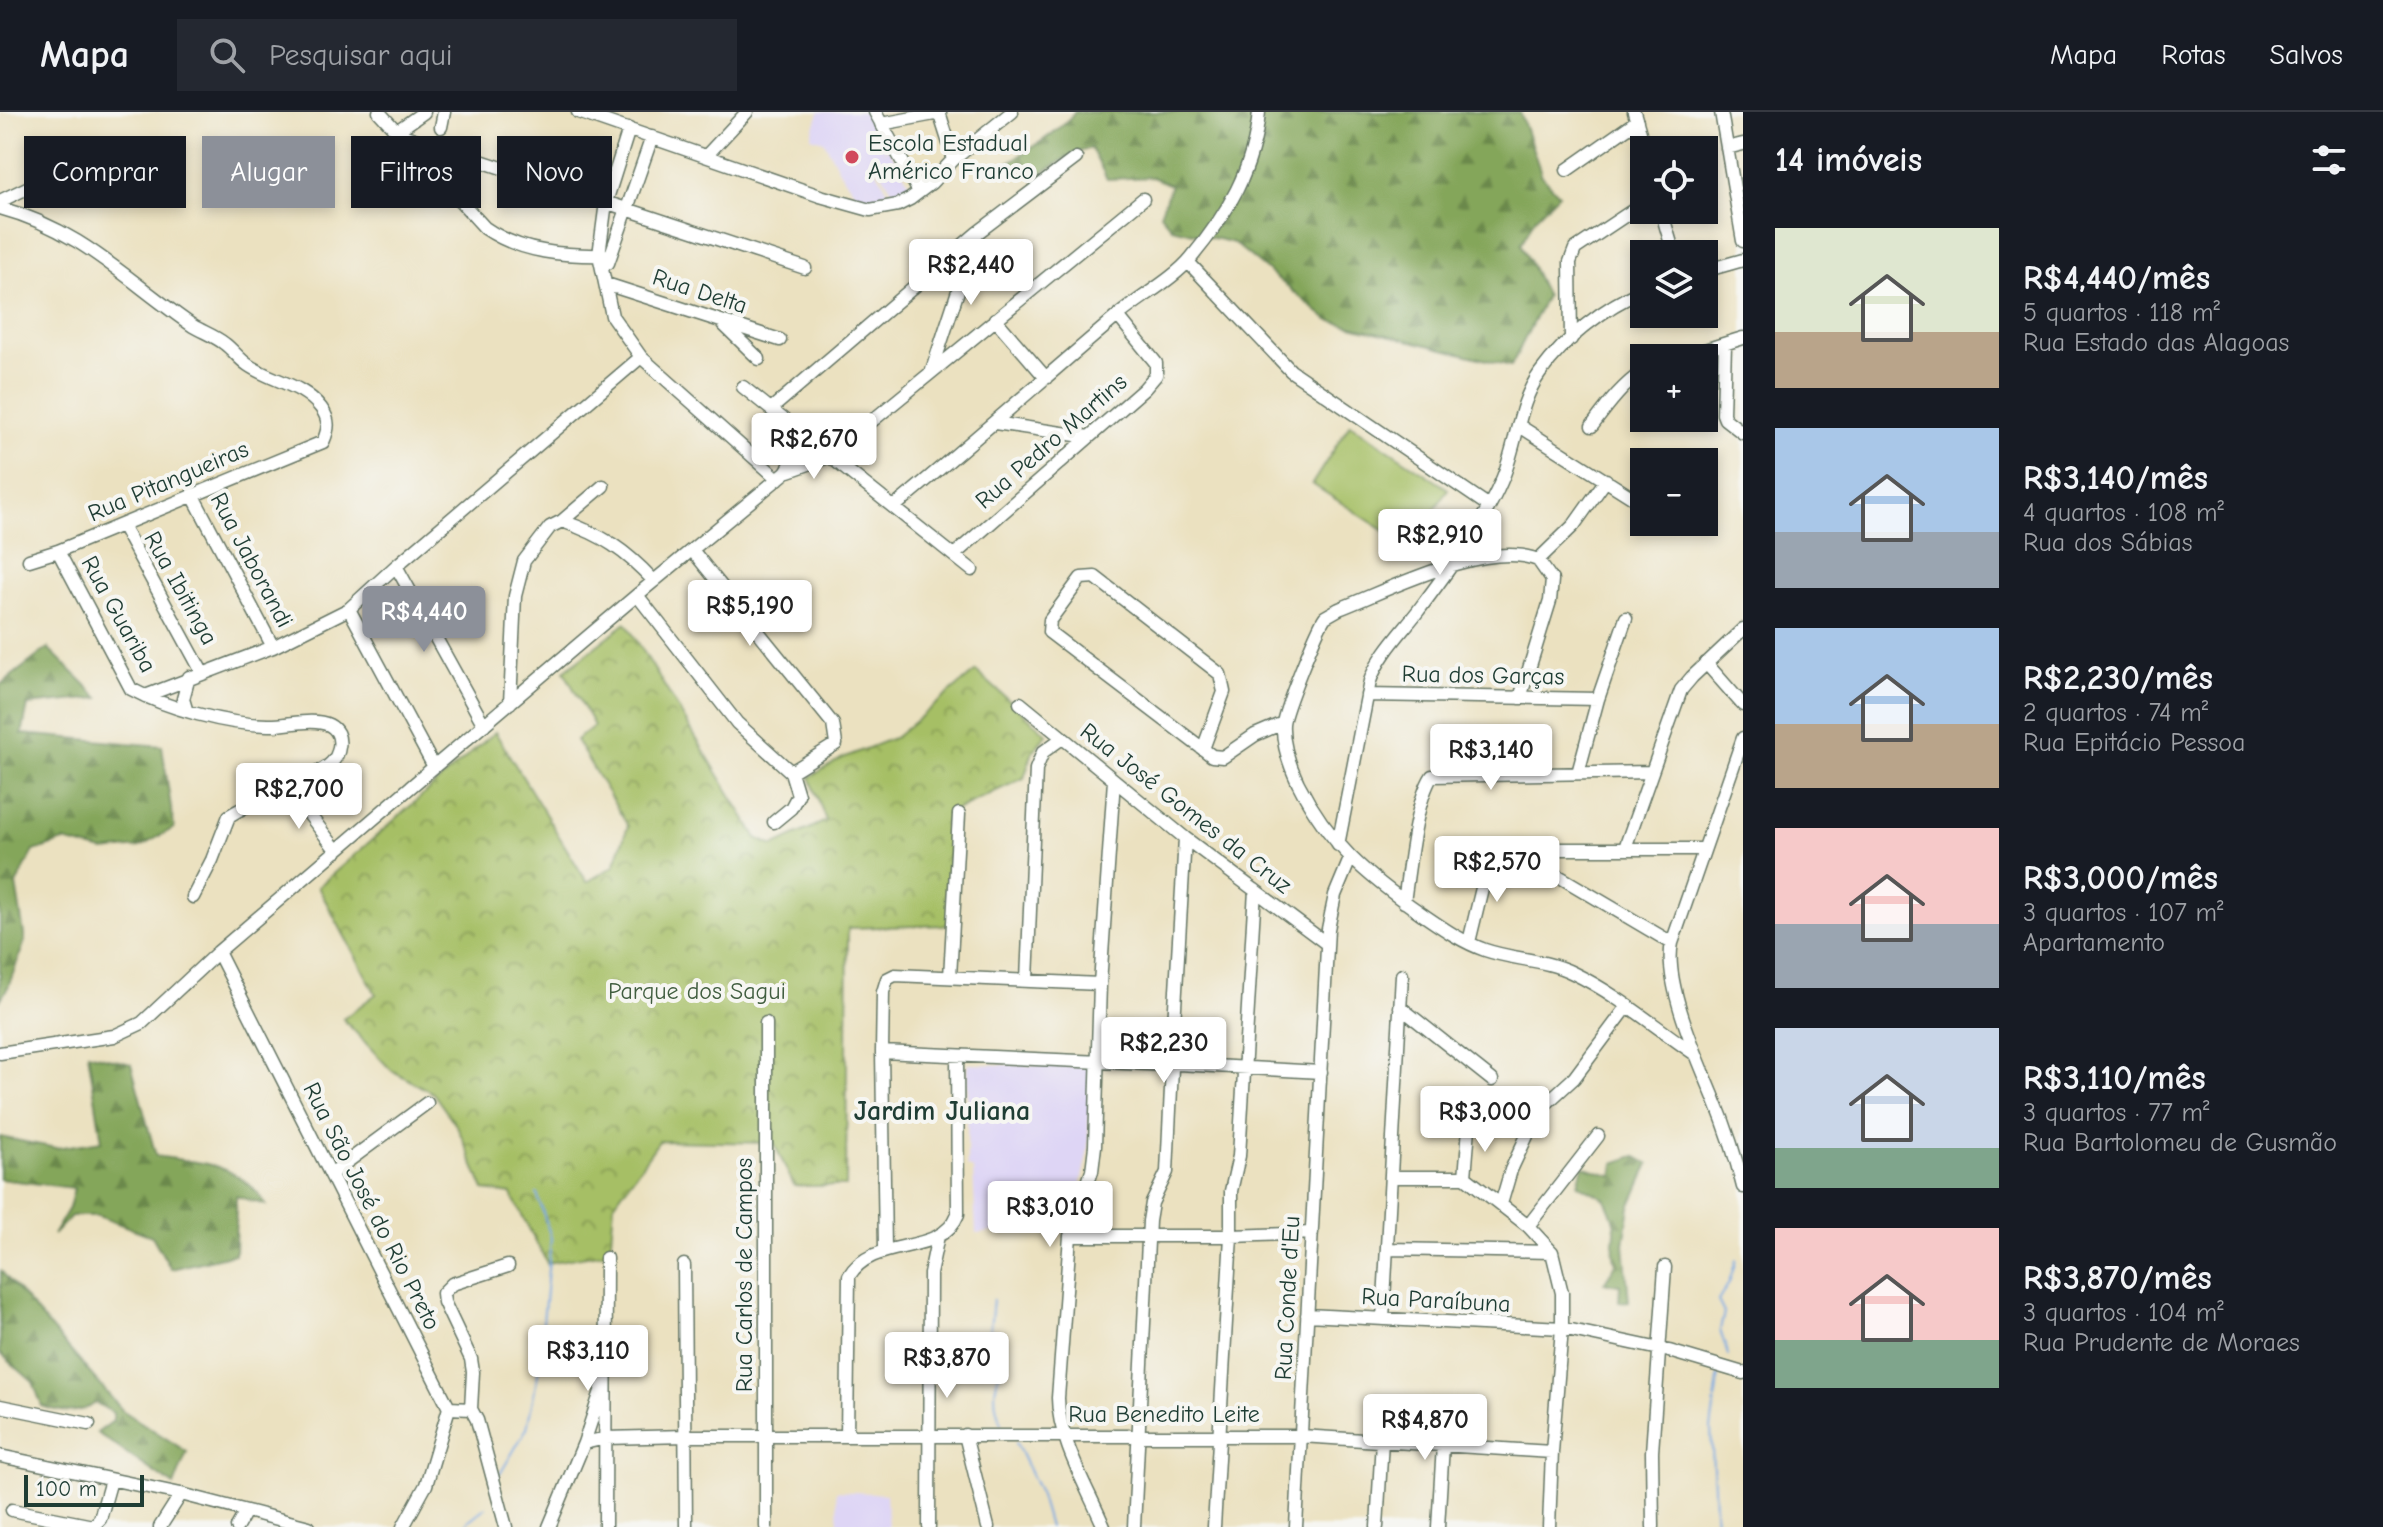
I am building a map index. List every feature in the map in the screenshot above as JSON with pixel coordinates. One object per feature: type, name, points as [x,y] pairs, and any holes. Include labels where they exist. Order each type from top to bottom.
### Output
[{"type":"street","points":[[379,112],[485,228],[503,241],[535,251],[604,255]]},
{"type":"street","points":[[398,132],[424,112]]},
{"type":"street","points":[[441,127],[444,112]]},
{"type":"street","points":[[578,112],[870,210],[898,205],[919,192],[1012,112]]},
{"type":"street","points":[[706,156],[747,112]]},
{"type":"street","points":[[875,112],[919,192]]},
{"type":"street","points":[[881,124],[940,112],[954,159]]},
{"type":"street","points":[[894,507],[1118,316],[1188,262],[1214,230],[1244,177],[1253,155],[1259,112]]},
{"type":"street","points":[[1721,112],[1743,241]]},
{"type":"street","points":[[1567,170],[1636,116],[1641,136]]},
{"type":"street","points":[[612,183],[629,129]]},
{"type":"street","points":[[398,132],[497,165]]},
{"type":"street","points":[[604,255],[627,210],[652,137]]},
{"type":"street","points":[[1727,148],[1743,144]]},
{"type":"street","points":[[771,409],[977,233],[1076,158]]},
{"type":"street","points":[[3,203],[24,192]]},
{"type":"street","points":[[0,1053],[114,1036],[142,1023],[218,952],[654,581],[782,476],[828,457],[1143,199]]},
{"type":"street","name":"Rua Pitangueiras","points":[[3,203],[39,219],[90,249],[193,326],[227,345],[251,367],[309,396],[320,407],[329,430],[323,442],[58,551],[29,560]]},
{"type":"street","points":[[612,204],[805,268]]},
{"type":"street","points":[[606,208],[602,276],[616,324],[641,357],[782,476]]},
{"type":"street","points":[[1571,339],[1570,262],[1575,249],[1630,212]]},
{"type":"street","points":[[932,370],[977,233]]},
{"type":"street","points":[[1718,267],[1743,260]]},
{"type":"street","points":[[1188,262],[1291,371],[1489,506]]},
{"type":"street","name":"Rua Delta","points":[[606,283],[780,340]]},
{"type":"street","points":[[1338,845],[1367,695],[1378,664],[1426,601],[1489,506],[1510,461],[1518,425],[1538,376],[1571,339],[1602,312],[1630,296]]},
{"type":"street","name":"Rua Pedro Martins","points":[[954,555],[1156,375],[1156,363],[1118,316]]},
{"type":"street","points":[[995,319],[1046,378]]},
{"type":"street","points":[[721,321],[759,359]]},
{"type":"street","points":[[1718,346],[1743,338]]},
{"type":"street","points":[[1725,344],[1723,414],[1743,433]]},
{"type":"street","points":[[145,696],[273,647],[349,609],[641,357]]},
{"type":"street","points":[[1592,426],[1630,381]]},
{"type":"street","points":[[743,387],[972,570]]},
{"type":"street","points":[[995,423],[1089,437]]},
{"type":"street","points":[[1518,425],[1630,496]]},
{"type":"street","points":[[782,476],[807,438]]},
{"type":"street","points":[[1538,560],[1574,525],[1606,480]]},
{"type":"street","points":[[510,703],[518,579],[531,550],[550,527],[562,521],[603,486]]},
{"type":"street","name":"Rua Jaborandi","points":[[192,494],[273,647]]},
{"type":"street","points":[[562,521],[619,546],[654,581]]},
{"type":"street","name":"Rua Ibitinga","points":[[122,525],[196,675]]},
{"type":"street","points":[[692,550],[828,714],[836,733],[835,744],[791,772]]},
{"type":"street","name":"Rua Guariba","points":[[58,551],[126,682],[131,689],[145,696]]},
{"type":"street","points":[[1520,698],[1553,589],[1548,571],[1538,560],[1520,555],[1495,554],[1411,581],[1325,617],[1283,723],[1285,747],[1312,811],[1338,845],[1350,859],[1404,902],[1450,933],[1484,950],[1554,964],[1600,987],[1695,1054]]},
{"type":"street","points":[[396,566],[484,725]]},
{"type":"street","points":[[1203,749],[1224,692],[1220,674],[1095,577],[1081,578],[1050,620],[1049,632],[1212,756],[1223,757],[1255,735],[1283,723]]},
{"type":"street","points":[[1411,581],[1422,583],[1428,593],[1426,601]]},
{"type":"street","points":[[637,595],[737,723],[791,772],[798,795],[791,808],[774,822]]},
{"type":"street","points":[[349,609],[434,767]]},
{"type":"street","points":[[1578,773],[1598,699],[1626,618]]},
{"type":"street","points":[[1625,848],[1681,690],[1706,663],[1740,635]]},
{"type":"street","points":[[1706,663],[1743,705]]},
{"type":"street","points":[[186,709],[183,699],[196,675]]},
{"type":"street","name":"Rua dos Garças","points":[[1367,695],[1598,699]]},
{"type":"street","points":[[145,696],[252,724],[325,723],[336,729],[339,749],[334,760],[289,788],[229,816],[193,897]]},
{"type":"street","name":"Rua José Gomes da Cruz","points":[[1020,703],[1185,838],[1327,944]]},
{"type":"street","points":[[1743,738],[1672,943],[1672,967],[1695,1054],[1729,1137],[1743,1187]]},
{"type":"street","points":[[1027,980],[1036,769],[1043,752],[1061,739]]},
{"type":"street","points":[[1404,902],[1419,814],[1432,776],[1651,772]]},
{"type":"street","points":[[1104,1527],[1065,1436],[1059,1417],[1058,1398],[1070,1236],[1093,1168],[1100,984],[1114,780]]},
{"type":"street","points":[[289,788],[337,851]]},
{"type":"street","points":[[950,977],[959,814]]},
{"type":"street","points":[[1134,1527],[1148,1237],[1152,1203],[1167,1172],[1185,838]]},
{"type":"street","points":[[1469,942],[1489,859],[1495,851],[1508,847],[1703,849]]},
{"type":"street","points":[[1508,847],[1672,943]]},
{"type":"street","name":"Rua Conde d'Eu","points":[[1296,1527],[1327,944],[1332,906],[1350,859]]},
{"type":"street","points":[[1214,1527],[1231,1191],[1239,1156],[1255,890]]},
{"type":"street","name":"Rua São José do Rio Preto","points":[[218,952],[449,1408]]},
{"type":"street","points":[[885,1249],[882,1052],[883,992],[887,979],[895,975],[1100,984]]},
{"type":"street","points":[[1383,1319],[1402,975]]},
{"type":"street","points":[[1400,1007],[1492,1080]]},
{"type":"street","points":[[1501,1204],[1511,1170],[1539,1110],[1574,1078],[1627,1007]]},
{"type":"street","name":"Rua Carlos de Campos","points":[[766,1023],[766,1527]]},
{"type":"street","points":[[882,1052],[1321,1072]]},
{"type":"street","points":[[847,1436],[849,1276],[858,1265],[885,1249],[938,1236],[955,1223],[960,1205],[957,1056]]},
{"type":"street","points":[[332,1173],[427,1103]]},
{"type":"street","points":[[1465,1177],[1469,1128]]},
{"type":"street","points":[[1528,1226],[1598,1136]]},
{"type":"street","points":[[1391,1177],[1465,1177],[1528,1226],[1552,1252],[1562,1293],[1562,1328],[1549,1527]]},
{"type":"street","points":[[1070,1236],[1312,1233]]},
{"type":"street","points":[[929,1527],[930,1274],[938,1236]]},
{"type":"street","points":[[914,1243],[930,1274]]},
{"type":"street","points":[[1388,1249],[1552,1252]]},
{"type":"street","points":[[605,1527],[606,1258]]},
{"type":"street","points":[[684,1265],[686,1527]]},
{"type":"street","points":[[506,1527],[496,1496],[490,1461],[471,1409],[471,1359],[444,1302],[443,1293],[446,1287],[508,1266]]},
{"type":"street","points":[[1653,1527],[1652,1452],[1665,1267]]},
{"type":"street","name":"Rua Paraíbuna","points":[[1307,1315],[1562,1328],[1659,1349],[1743,1373]]},
{"type":"street","points":[[549,1527],[584,1443],[607,1374]]},
{"type":"street","points":[[0,1406],[89,1424]]},
{"type":"street","points":[[403,1527],[426,1485],[449,1408],[471,1409]]},
{"type":"street","points":[[965,1435],[988,1527]]},
{"type":"street","name":"Rua Benedito Leite","points":[[584,1443],[606,1438],[686,1436],[1301,1436],[1552,1452]]},
{"type":"street","points":[[1377,1527],[1382,1440]]},
{"type":"street","points":[[1438,1527],[1443,1445]]},
{"type":"street","points":[[0,1456],[181,1494],[309,1527]]},
{"type":"street","points":[[12,1510],[93,1526],[100,1519],[111,1480]]},
{"type":"street","points":[[160,1527],[181,1494]]},
{"type":"street","points":[[237,1527],[246,1511]]},
{"type":"shaded area","name":"Escola Estadual Américo Franco","points":[[819,112],[870,112],[888,147],[881,152],[889,149],[910,190],[896,197],[872,157],[870,159],[890,194],[876,202],[861,201],[840,172],[824,141],[811,137]]},
{"type":"shaded area","points":[[968,1064],[1090,1067],[1088,1150],[1078,1196],[1063,1222],[976,1234],[973,1169],[967,1166]]},
{"type":"shaded area","points":[[836,1491],[886,1494],[888,1527],[831,1527],[838,1522]]},
{"type":"green space","points":[[1075,112],[1520,112],[1542,176],[1559,194],[1535,218],[1521,244],[1546,296],[1511,366],[1328,320],[1234,243],[1172,228],[1160,214],[1171,185],[1152,177],[1107,179],[1091,148],[1073,154],[1042,173],[1008,173],[1008,163],[1052,134]]},
{"type":"green space","points":[[1350,424],[1448,489],[1410,547],[1312,484]]},
{"type":"green space","name":"Parque dos Sagui","points":[[626,623],[757,838],[773,846],[826,821],[810,777],[843,758],[896,737],[976,671],[1047,734],[1033,751],[1024,778],[951,812],[949,925],[848,928],[846,1186],[794,1186],[774,1143],[659,1141],[614,1204],[610,1252],[547,1263],[511,1194],[484,1190],[458,1128],[433,1093],[391,1070],[343,1019],[376,994],[318,887],[495,732],[587,882],[614,866],[628,826],[576,740],[594,726],[564,671]]},
{"type":"green space","points":[[48,648],[99,698],[28,705],[22,734],[162,746],[174,828],[140,847],[103,851],[64,841],[34,851],[16,884],[25,941],[0,1000],[0,685]]},
{"type":"green space","points":[[88,1053],[131,1064],[156,1156],[204,1163],[231,1172],[255,1191],[266,1205],[236,1196],[235,1254],[171,1269],[152,1236],[98,1216],[71,1216],[53,1235],[69,1208],[74,1188],[0,1179],[0,1137],[56,1148],[102,1141]]},
{"type":"green space","points":[[1635,1156],[1649,1164],[1630,1207],[1624,1244],[1629,1301],[1619,1302],[1620,1285],[1604,1283],[1616,1264],[1612,1215],[1605,1199],[1578,1184],[1583,1166],[1613,1176],[1614,1163]]},
{"type":"green space","points":[[1,1271],[122,1410],[187,1452],[174,1486],[97,1433],[113,1421],[113,1413],[96,1403],[70,1412],[42,1406],[33,1382],[0,1353]]},
{"type":"waterway","points":[[500,1474],[527,1428],[538,1374],[551,1238],[537,1193]]},
{"type":"waterway","points":[[1728,1355],[1720,1330],[1724,1313],[1718,1301],[1729,1283],[1736,1260]]},
{"type":"waterway","points":[[993,1300],[988,1349],[1002,1366],[995,1394],[1001,1423]]},
{"type":"waterway","points":[[1716,1527],[1711,1429],[1719,1373]]},
{"type":"waterway","points":[[1016,1443],[1038,1489],[1049,1527]]},
{"type":"waterway","points":[[466,1527],[468,1521],[486,1507]]},
{"type":"place","name":"Escola Estadual Américo Franco","points":[[852,157]]},
{"type":"district","name":"Jardim Juliana","points":[[942,1110]]}]
